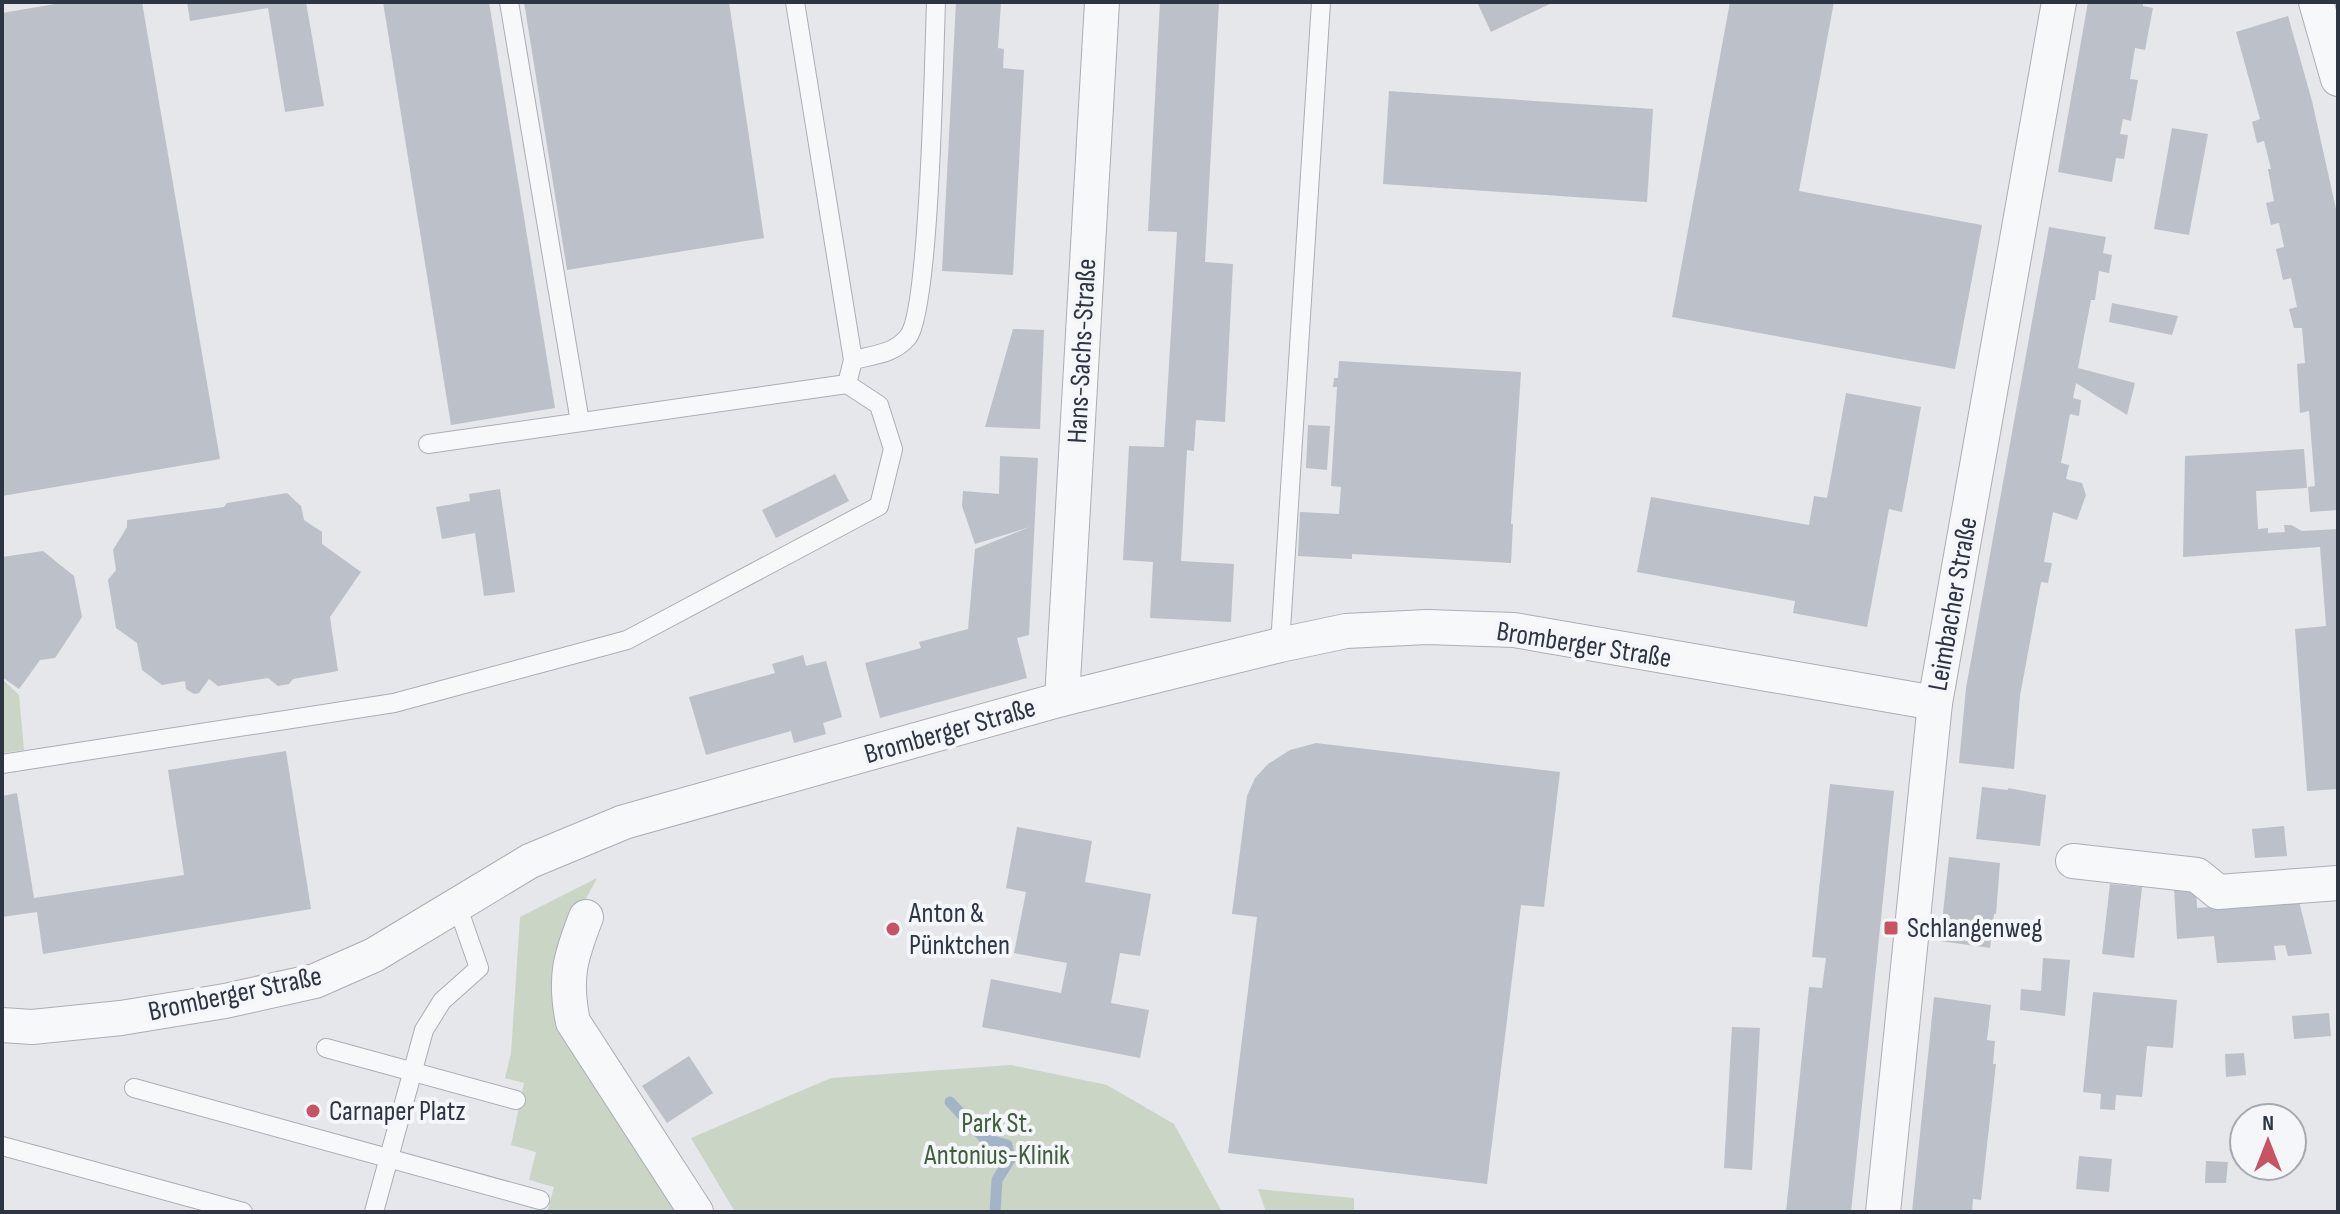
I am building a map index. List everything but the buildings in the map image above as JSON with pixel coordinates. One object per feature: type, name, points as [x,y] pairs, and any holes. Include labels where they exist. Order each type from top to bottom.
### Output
[{"type":"street","name":"Hans-Sachs-Straße","points":[[1062,699],[1102,2]]},
{"type":"street","name":"Leimbacher Straße","points":[[1883,1212],[1935,703],[2059,2]]},
{"type":"street","points":[[2316,2],[2338,79]]},
{"type":"street","name":"Bromberger Straße","points":[[2,1025],[32,1027],[121,1018],[225,1001],[315,981],[374,955],[530,861],[624,822],[1062,699],[1346,631],[1427,627],[1514,630],[1935,703]]},
{"type":"street","points":[[2073,861],[2197,875],[2218,892],[2338,883]]},
{"type":"street","points":[[586,917],[571,956],[567,993],[573,1022],[696,1212]]},
{"type":"lane","points":[[509,2],[580,422]]},
{"type":"lane","points":[[795,2],[853,360],[847,384]]},
{"type":"lane","points":[[853,360],[892,351],[910,334],[917,313],[926,226],[936,2]]},
{"type":"lane","points":[[1280,645],[1321,2]]},
{"type":"lane","points":[[2,764],[394,703],[627,640],[879,506],[893,449],[879,405],[847,384],[428,444]]},
{"type":"lane","points":[[374,1212],[424,1030],[442,1001],[479,968],[457,905]]},
{"type":"lane","points":[[326,1048],[516,1100]]},
{"type":"lane","points":[[134,1088],[540,1200]]},
{"type":"lane","points":[[2,1146],[243,1212]]},
{"type":"green space","points":[[2,679],[19,695],[24,750],[2,753]]},
{"type":"green space","points":[[597,878],[578,914],[556,993],[685,1212],[547,1212],[554,1187],[529,1180],[536,1152],[511,1145],[524,1083],[505,1078],[511,1053],[520,917]]},
{"type":"green space","name":"Park St. Antonius-Klinik","points":[[1011,1065],[1107,1085],[1174,1124],[1222,1212],[735,1212],[691,1138],[831,1078]]},
{"type":"green space","points":[[1258,1189],[1354,1198],[1354,1212],[1266,1212]]},
{"type":"waterway","points":[[950,1102],[985,1139],[1007,1145],[1010,1159],[997,1180],[995,1212]]},
{"type":"place","name":"Schlangenweg","points":[[1891,928]]},
{"type":"place","name":"Anton & Pünktchen","points":[[893,929]]},
{"type":"place","name":"Carnaper Platz","points":[[313,1111]]}]
